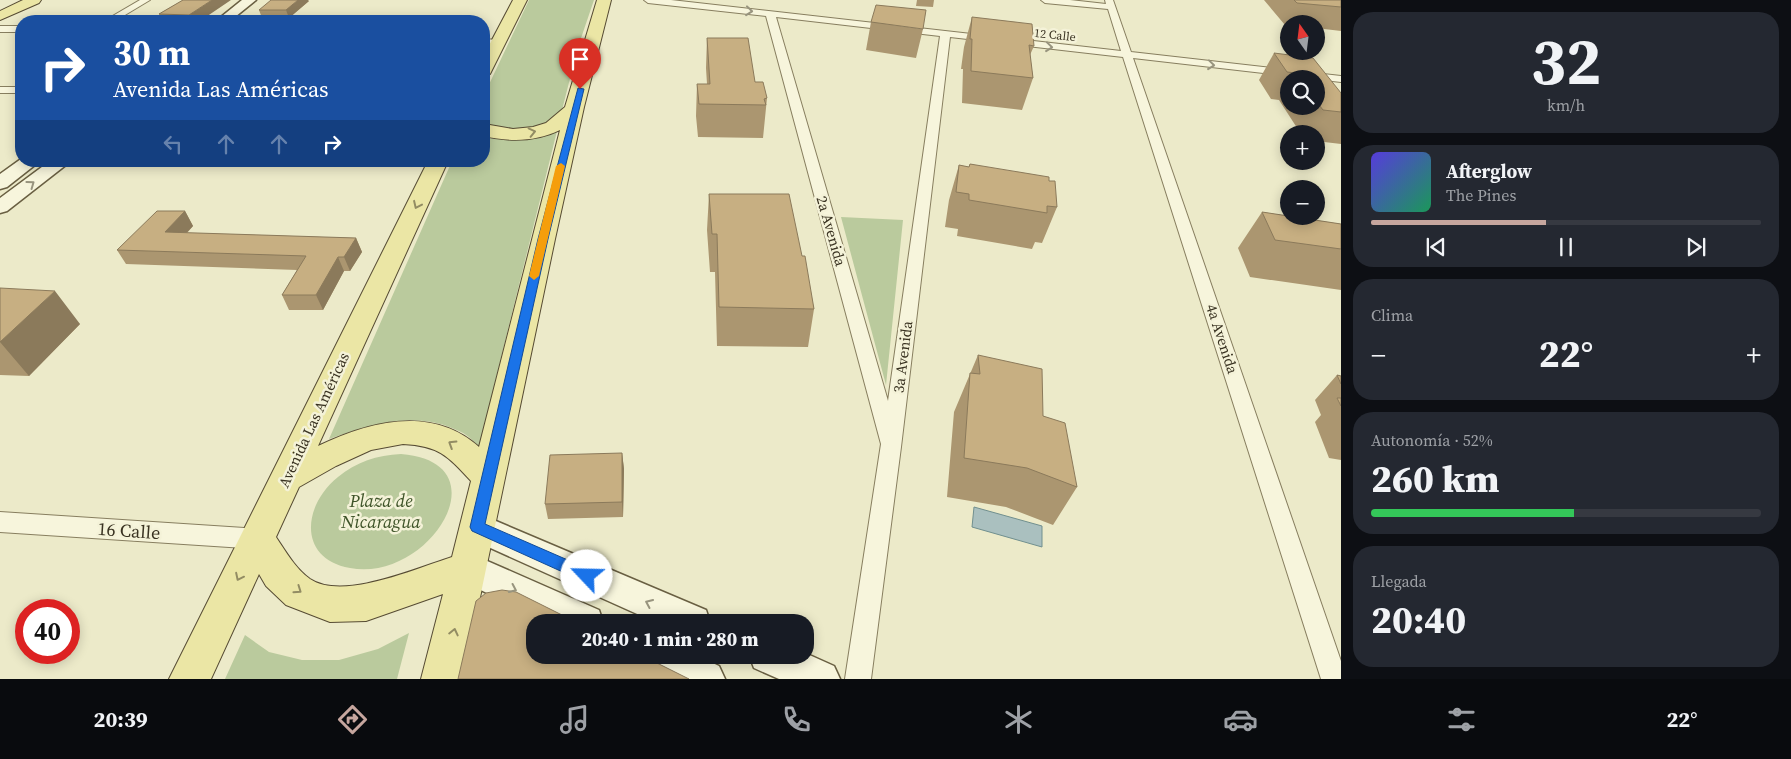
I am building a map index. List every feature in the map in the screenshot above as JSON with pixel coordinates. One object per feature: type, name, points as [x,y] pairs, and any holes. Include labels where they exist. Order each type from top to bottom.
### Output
[{"type":"main road","points":[[0,16],[34,0]]},
{"type":"main road","points":[[491,43],[520,0]]},
{"type":"main road","points":[[442,679],[575,107],[604,0]]},
{"type":"main road","points":[[490,131],[508,135],[550,128],[560,122],[575,107]]},
{"type":"main road","name":"Avenida Las Américas","points":[[190,679],[435,167]]},
{"type":"main road","points":[[288,477],[353,443],[369,437],[400,432],[423,433],[444,440],[461,450],[488,477]]},
{"type":"main road","points":[[258,539],[279,574],[299,593],[330,604],[366,603],[469,568]]},
{"type":"street","points":[[120,15],[146,0]]},
{"type":"street","points":[[230,15],[250,0]]},
{"type":"street","name":"12 Calle","points":[[648,0],[1341,79]]},
{"type":"street","points":[[1045,0],[1111,3]]},
{"type":"street","name":"4a Avenida","points":[[1111,3],[1334,679]]},
{"type":"street","name":"2a Avenida","points":[[770,14],[891,448]]},
{"type":"street","points":[[0,29],[15,29]]},
{"type":"street","name":"3a Avenida","points":[[858,679],[891,448],[945,35]]},
{"type":"street","points":[[0,90],[15,90]]},
{"type":"street","points":[[0,183],[23,167]]},
{"type":"street","points":[[0,207],[54,167]]},
{"type":"street","name":"16 Calle","points":[[0,522],[258,539]]},
{"type":"street","points":[[477,527],[676,614]]},
{"type":"street","points":[[469,568],[569,614]]},
{"type":"street","points":[[674,664],[706,679]]},
{"type":"street","points":[[787,664],[821,679]]},
{"type":"green space","points":[[529,0],[594,0],[578,47],[560,118],[522,132],[490,129],[490,82]]},
{"type":"green space","points":[[558,127],[479,447],[464,433],[444,425],[428,421],[411,420],[378,424],[329,439],[449,167],[490,167],[490,133]]},
{"type":"green space","points":[[841,217],[903,220],[886,385]]},
{"type":"green space","name":"Plaza de Nicaragua","points":[[401,454],[432,462],[448,477],[451,498],[444,520],[428,541],[406,558],[379,568],[350,568],[333,562],[321,554],[314,542],[311,529],[312,515],[326,489],[338,477],[360,463],[384,456]]},
{"type":"green space","points":[[409,633],[397,679],[225,679],[245,635],[269,652],[302,660],[339,660],[378,649]]},
{"type":"shaded area","points":[[974,507],[1042,526],[1042,547],[972,527]]},
{"type":"building","points":[[183,0],[212,0],[189,15],[159,14]]},
{"type":"building","points":[[271,0],[298,0],[286,10],[259,10]]},
{"type":"building","points":[[1294,0],[1341,0],[1341,7],[1297,3]]},
{"type":"building","points":[[876,5],[926,10],[923,29],[871,22]]},
{"type":"building","points":[[972,17],[1032,24],[1034,46],[1029,45],[1033,78],[971,71],[972,39],[970,39]]},
{"type":"building","points":[[707,38],[748,38],[755,82],[763,82],[767,98],[764,99],[766,105],[699,104],[697,84],[710,84]]},
{"type":"building","points":[[1274,53],[1280,54],[1280,60],[1315,60],[1323,70],[1286,70]]},
{"type":"building","points":[[1325,73],[1341,93],[1341,112],[1325,110]]},
{"type":"building","points":[[970,164],[1049,177],[1049,181],[1055,181],[1057,207],[1047,206],[1047,213],[969,200],[969,194],[956,192],[959,165],[969,167]]},
{"type":"building","points":[[709,194],[789,194],[802,256],[805,256],[814,309],[719,307],[717,234],[712,234]]},
{"type":"building","points":[[157,211],[185,211],[165,232],[356,238],[344,257],[338,257],[316,295],[282,295],[306,256],[117,250]]},
{"type":"building","points":[[1262,212],[1280,215],[1280,225],[1325,225],[1325,222],[1341,224],[1341,249],[1275,240]]},
{"type":"building","points":[[0,288],[55,291],[0,342]]},
{"type":"building","points":[[978,355],[1042,369],[1043,416],[1065,423],[1077,487],[1027,468],[964,458],[970,373],[980,374]]},
{"type":"building","points":[[1337,375],[1341,376],[1341,384]]},
{"type":"building","points":[[1337,398],[1341,398],[1341,406]]},
{"type":"building","points":[[622,453],[622,502],[545,504],[550,455]]},
{"type":"building","points":[[502,590],[516,592],[560,614],[526,614],[526,664],[659,664],[689,679],[458,679],[476,601],[486,593]]},
{"type":"slow traffic","points":[[534,276],[561,166]]},
{"type":"route","points":[[580,89],[543,239],[477,527],[587,576]]}]
